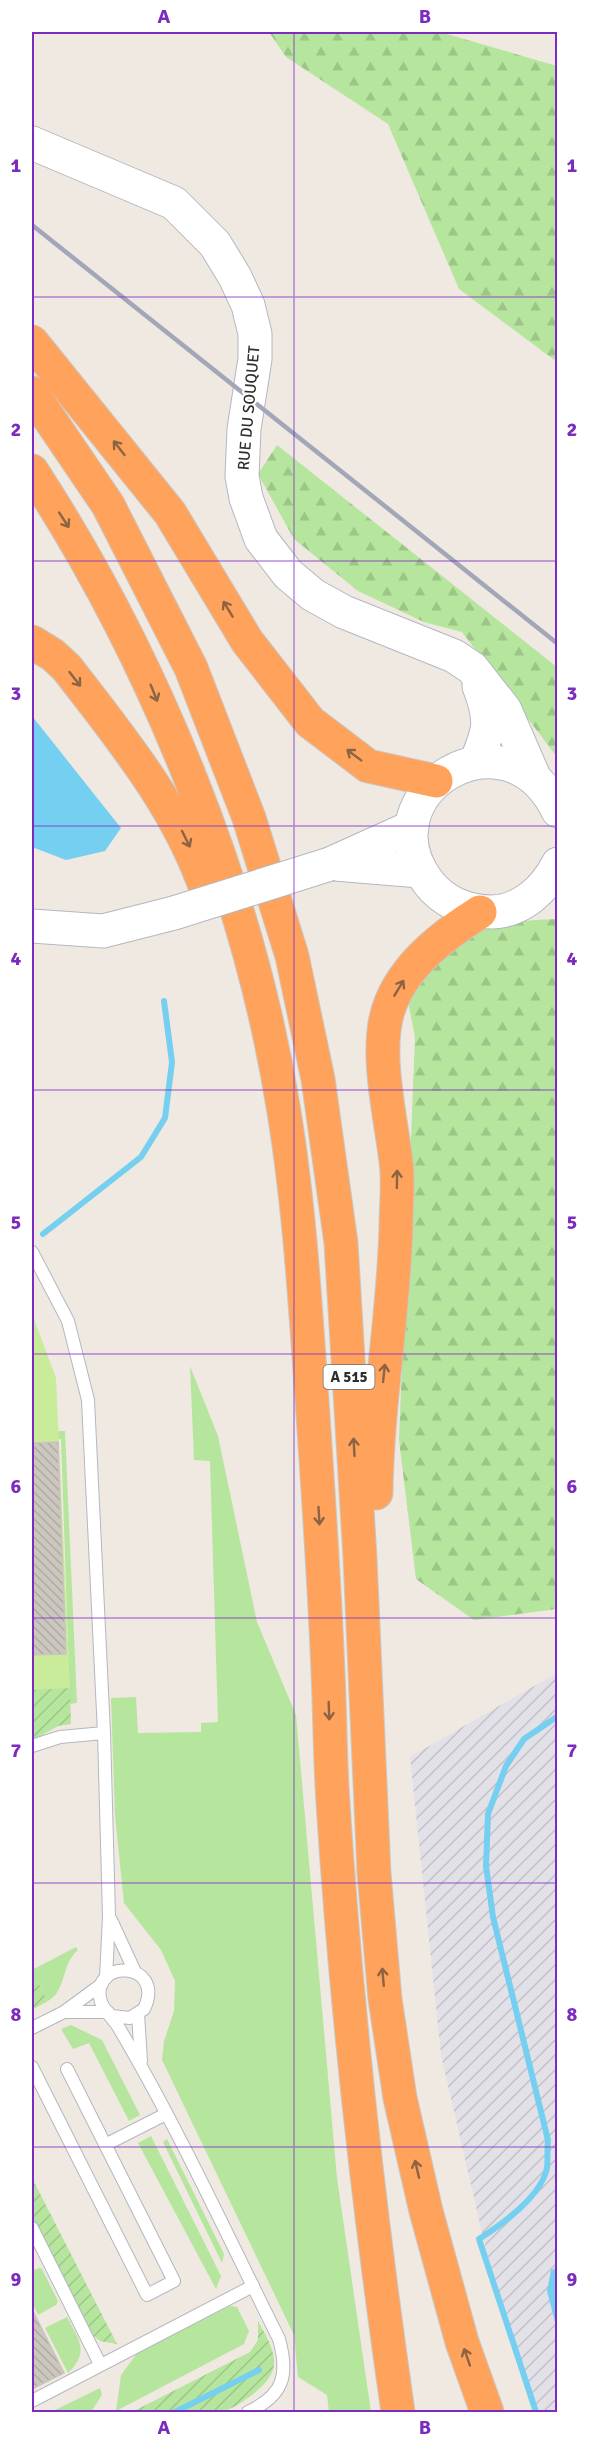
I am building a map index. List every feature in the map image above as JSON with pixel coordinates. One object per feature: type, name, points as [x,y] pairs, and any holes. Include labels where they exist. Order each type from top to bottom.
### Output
[{"type":"highway","points":[[32,342],[170,513],[247,640],[310,722],[368,766],[436,781]]},
{"type":"highway","name":"A 515","points":[[32,393],[108,505],[191,668],[249,818],[292,956],[318,1079],[341,1243],[360,1568],[374,1873],[385,1999],[400,2098],[426,2211],[462,2342],[487,2412]]},
{"type":"highway","name":"A 515","points":[[32,471],[73,535],[148,676],[208,827],[254,971],[284,1108],[300,1230],[313,1413],[332,1799],[346,1973],[398,2412]]},
{"type":"highway","points":[[32,642],[53,655],[67,668],[117,732],[178,822],[197,862],[230,958],[255,1061],[313,1413]]},
{"type":"highway","points":[[374,1873],[376,1448],[395,1281],[397,1166],[384,1053],[385,1029],[389,1005],[409,973],[441,939],[480,912]]},
{"type":"street","name":"RUE DU SOUQUET","points":[[32,143],[174,203],[215,244],[235,277],[248,305],[255,334],[255,359],[244,429],[242,476],[246,498],[261,539],[274,559],[313,595],[344,612],[454,656],[472,668],[505,710],[534,777]]},
{"type":"street","points":[[472,668],[489,712],[488,732],[476,762]]},
{"type":"street","points":[[558,811],[550,794],[534,777],[516,767],[497,761],[476,762],[455,768],[436,781],[416,810],[412,827],[413,850],[420,871],[435,891],[456,905],[480,912],[558,905]]},
{"type":"street","points":[[32,926],[103,931],[174,913],[330,864],[412,827]]},
{"type":"street","points":[[330,864],[420,871]]},
{"type":"street","points":[[513,908],[534,897],[549,880],[558,864]]},
{"type":"lane","points":[[32,1252],[68,1321],[88,1400],[104,1733],[109,1916],[104,1981],[100,1999],[141,2066],[279,2339],[285,2359],[283,2381],[269,2398],[248,2412]]},
{"type":"lane","points":[[32,1746],[60,1737],[104,1733]]},
{"type":"lane","points":[[109,1916],[135,1972],[147,1984],[147,2001],[138,2014],[141,2066]]},
{"type":"lane","points":[[32,2028],[63,2012],[119,1970],[135,1972]]},
{"type":"lane","points":[[63,2012],[110,2014],[122,2018],[138,2014]]},
{"type":"lane","points":[[33,2075],[147,2295],[174,2281],[67,2069]]},
{"type":"lane","points":[[105,2145],[166,2114]]},
{"type":"lane","points":[[32,2228],[100,2364]]},
{"type":"lane","points":[[32,2400],[253,2286]]},
{"type":"shaded area","points":[[557,1673],[557,2412],[535,2412],[486,2250],[441,2055],[410,1757]]},
{"type":"green space","points":[[269,32],[440,32],[557,66],[557,362],[459,289],[388,124],[286,57]]},
{"type":"green space","points":[[277,445],[557,667],[557,757],[462,632],[424,622],[358,591],[294,539],[258,474]]},
{"type":"green space","points":[[557,919],[557,1609],[474,1620],[416,1579],[399,1440],[415,1037],[408,1002],[435,958],[461,937],[508,923]]},
{"type":"green space","points":[[32,1314],[56,1378],[70,1688],[32,1690]]},
{"type":"green space","points":[[190,1366],[218,1436],[257,1622],[296,1715],[337,2178],[371,2412],[329,2412],[327,2395],[298,2377],[294,2335],[162,2060],[164,2041],[174,2011],[175,1981],[161,1950],[124,1903],[115,1815],[111,1698],[136,1697],[138,1733],[201,1732],[201,1723],[218,1722],[210,1461],[194,1460]]},
{"type":"green space","points":[[65,1431],[77,1703],[70,1704],[61,1439],[32,1439],[32,1432]]},
{"type":"green space","points":[[69,1657],[71,1724],[58,1726],[32,1741],[32,1659]]},
{"type":"green space","points":[[76,1947],[78,1950],[69,1962],[58,1990],[48,2001],[38,1982],[32,1985],[32,1970]]},
{"type":"green space","points":[[38,1982],[48,2001],[32,2010],[32,1985]]},
{"type":"green space","points":[[71,2025],[102,2040],[140,2115],[129,2121],[89,2043],[73,2049],[61,2029]]},
{"type":"green space","points":[[151,2136],[221,2276],[216,2289],[138,2143]]},
{"type":"green space","points":[[167,2139],[224,2254],[222,2263],[163,2142]]},
{"type":"green space","points":[[32,2178],[117,2344],[100,2341],[89,2332],[32,2218]]},
{"type":"green space","points":[[42,2269],[58,2301],[56,2305],[38,2315],[32,2302],[32,2271]]},
{"type":"green space","points":[[230,2306],[237,2307],[249,2331],[244,2344],[116,2411],[121,2375],[138,2352]]},
{"type":"green space","points":[[67,2317],[78,2339],[81,2352],[75,2366],[68,2373],[45,2328]]},
{"type":"green space","points":[[258,2321],[273,2352],[274,2361],[269,2377],[249,2397],[228,2410],[210,2413],[132,2412],[250,2352],[258,2340]]},
{"type":"green space","points":[[100,2388],[102,2395],[91,2412],[51,2412]]},
{"type":"water","points":[[32,716],[121,828],[105,851],[66,860],[32,847]]},
{"type":"water","points":[[557,2268],[557,2330],[547,2291],[551,2270]]},
{"type":"building","points":[[58,1442],[66,1654],[32,1655],[32,1443]]},
{"type":"building","points":[[32,2309],[64,2373],[32,2389]]},
{"type":"waterway","points":[[43,1234],[141,1157],[165,1118],[172,1062],[164,1001]]},
{"type":"waterway","points":[[536,2412],[479,2239],[519,2209],[537,2189],[547,2168],[548,2140],[493,1917],[486,1866],[488,1814],[506,1766],[524,1739],[558,1716]]},
{"type":"waterway","points":[[175,2412],[259,2370]]},
{"type":"railway","points":[[32,225],[558,644]]}]
